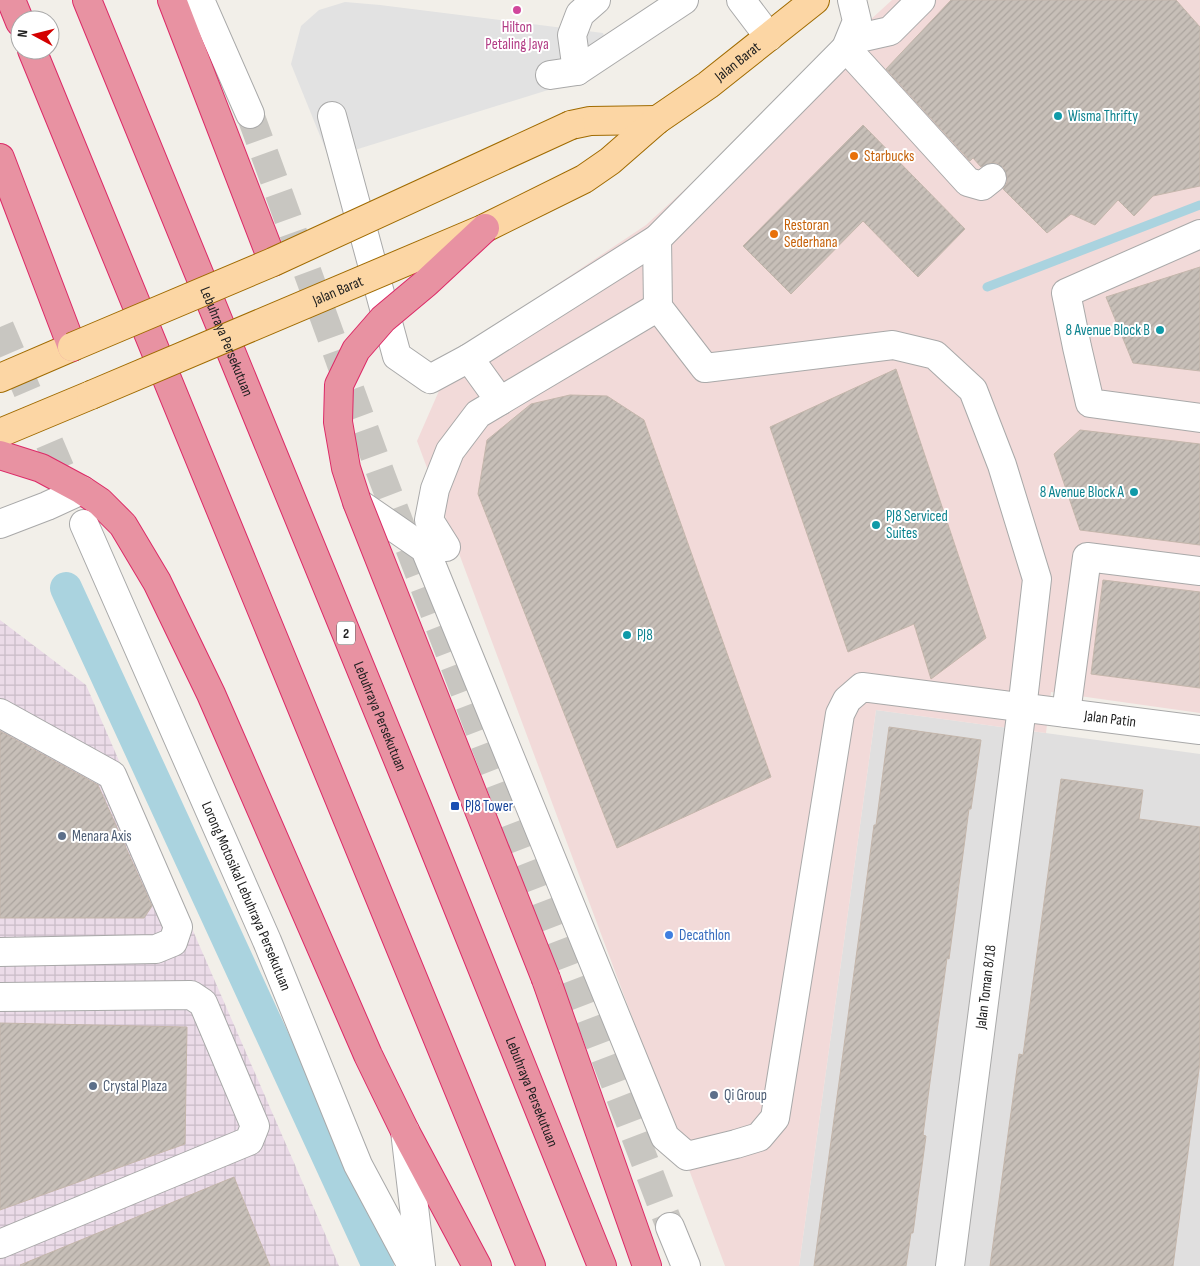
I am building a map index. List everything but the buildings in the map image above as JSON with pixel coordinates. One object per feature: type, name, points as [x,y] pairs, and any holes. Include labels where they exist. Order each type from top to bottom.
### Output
[{"type":"highway","name":"Lebuhraya Persekutuan","points":[[87,0],[423,820],[602,1266]]},
{"type":"highway","points":[[172,0],[272,262]]},
{"type":"highway","points":[[36,60],[531,1266]]},
{"type":"highway","points":[[0,158],[72,347]]},
{"type":"highway","points":[[485,228],[383,320],[356,350],[339,385],[338,422],[346,468],[357,502],[546,979],[647,1266]]},
{"type":"highway","points":[[0,455],[41,468],[82,490],[100,502],[123,525],[156,582],[211,694],[368,1055],[404,1131],[477,1266]]},
{"type":"main road","name":"Jalan Barat","points":[[0,433],[485,228],[584,179],[610,161],[657,120],[708,85],[815,0]]},
{"type":"main road","points":[[0,378],[272,262],[571,125],[590,121],[657,120]]},
{"type":"street","points":[[200,0],[250,114]]},
{"type":"street","points":[[577,71],[572,35],[580,14],[596,0]]},
{"type":"street","points":[[550,76],[577,71],[684,0]]},
{"type":"street","points":[[741,0],[769,37]]},
{"type":"street","points":[[332,116],[397,356],[430,379],[469,358],[657,239],[848,44],[857,21],[852,0]]},
{"type":"street","points":[[848,44],[890,31],[922,0]]},
{"type":"street","points":[[848,44],[968,182],[982,186],[992,178]]},
{"type":"street","points":[[1200,234],[1066,293],[1090,402],[1200,418]]},
{"type":"street","points":[[446,547],[429,520],[435,489],[450,451],[478,414],[658,307],[657,239]]},
{"type":"street","name":"Jalan Toman 8/18","points":[[658,307],[705,368],[893,345],[935,355],[973,390],[1002,465],[1037,579],[950,1266]]},
{"type":"street","points":[[469,358],[500,401]]},
{"type":"street","points":[[0,524],[82,490]]},
{"type":"street","name":"Jalan Patin","points":[[357,502],[425,549],[665,1138],[687,1156],[759,1137],[775,1118],[840,714],[847,700],[862,686],[1200,730]]},
{"type":"street","name":"Lorong Motosikal Lebuhraya Persekutuan","points":[[84,524],[267,940],[358,1165],[412,1266]]},
{"type":"street","points":[[1066,713],[1087,557],[1200,571]]},
{"type":"street","points":[[0,713],[112,775],[178,928],[174,942],[156,949],[0,952]]},
{"type":"street","points":[[0,997],[191,995],[203,1003],[255,1126],[249,1141],[0,1244]]},
{"type":"street","points":[[404,1131],[421,1266]]},
{"type":"street","points":[[670,1227],[686,1266]]},
{"type":"shaded area","points":[[892,0],[1200,0],[1200,713],[1051,692],[1046,733],[876,710],[799,1266],[725,1266],[417,441],[456,352],[646,225]]},
{"type":"shaded area","points":[[345,2],[603,33],[614,61],[561,86],[329,158],[291,64],[301,26],[319,10]]},
{"type":"shaded area","points":[[0,620],[86,685],[339,1266],[0,1266]]},
{"type":"shaded area","points":[[876,710],[1200,754],[1200,1266],[799,1266]]},
{"type":"waterway","points":[[987,287],[1200,205]]},
{"type":"waterway","points":[[66,588],[378,1266]]},
{"type":"tunnel","points":[[250,114],[382,477],[670,1227]]},
{"type":"tunnel","points":[[0,327],[84,524]]},
{"type":"place","name":"Hilton Petaling Jaya","points":[[517,10]]},
{"type":"place","name":"Wisma Thrifty","points":[[1058,116]]},
{"type":"place","name":"Starbucks","points":[[854,156]]},
{"type":"place","name":"Restoran Sederhana","points":[[774,234]]},
{"type":"place","name":"8 Avenue Block B","points":[[1160,330]]},
{"type":"place","name":"8 Avenue Block A","points":[[1134,492]]},
{"type":"place","name":"PJ8 Serviced Suites","points":[[876,525]]},
{"type":"place","name":"PJ8","points":[[627,635]]},
{"type":"place","name":"PJ8 Tower","points":[[455,806]]},
{"type":"place","name":"Menara Axis","points":[[62,836]]},
{"type":"place","name":"Decathlon","points":[[669,935]]},
{"type":"place","name":"Crystal Plaza","points":[[93,1086]]},
{"type":"place","name":"Qi Group","points":[[714,1095]]}]
